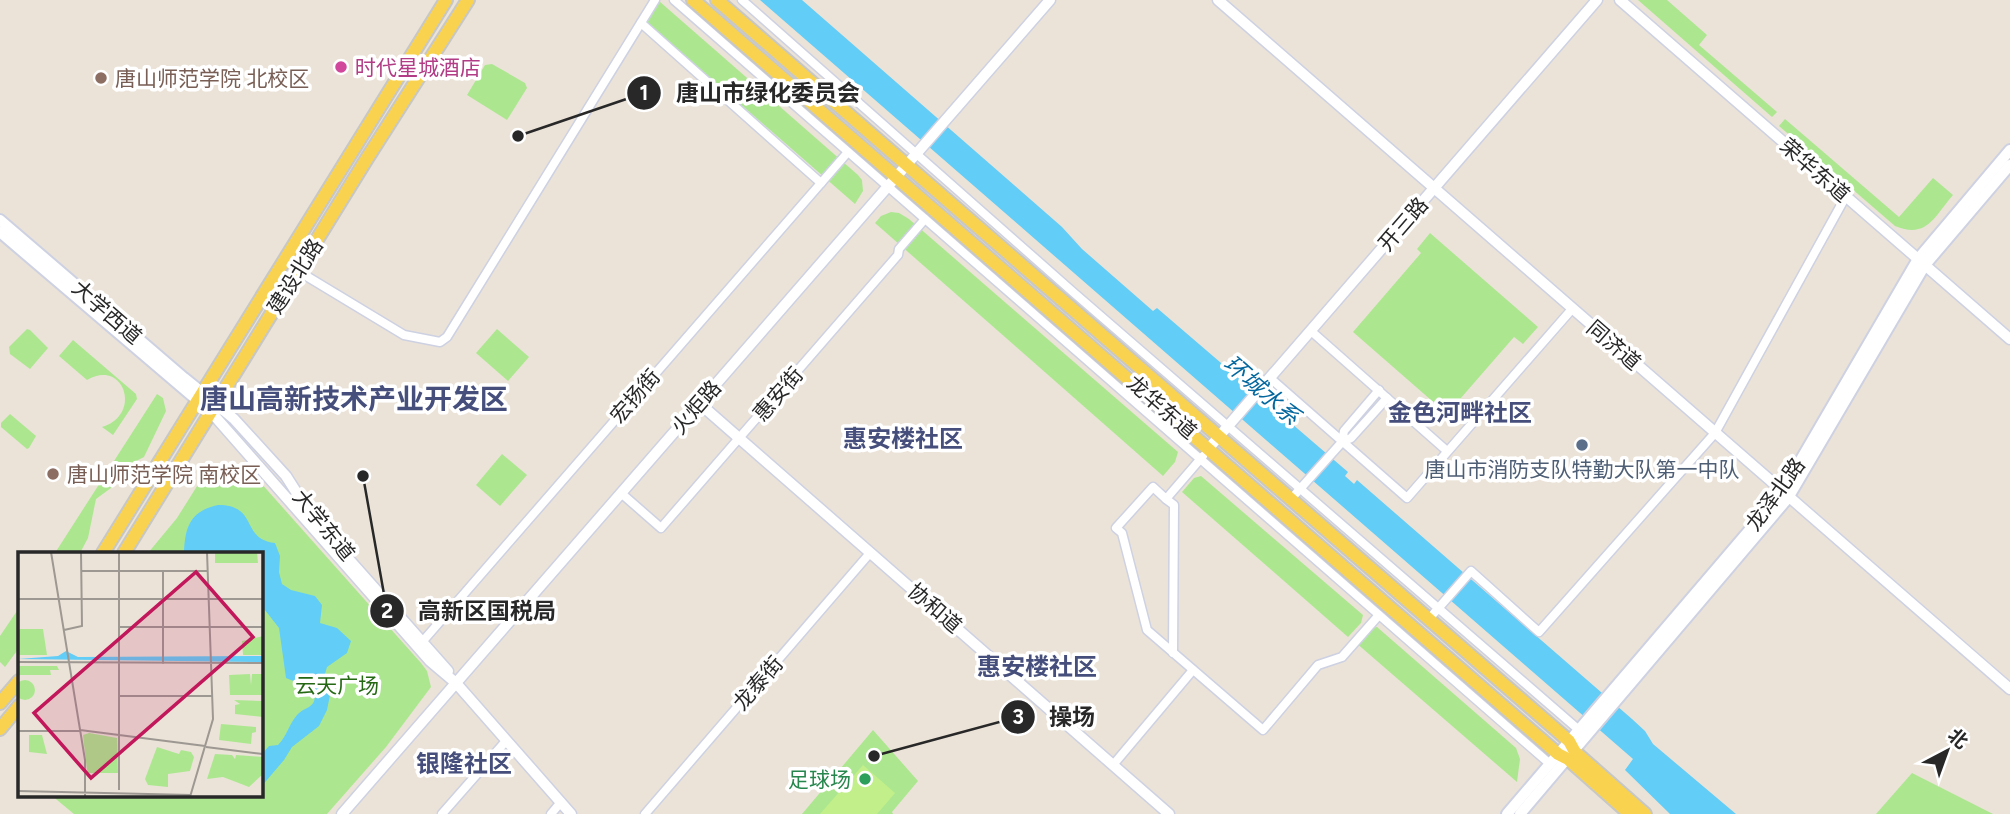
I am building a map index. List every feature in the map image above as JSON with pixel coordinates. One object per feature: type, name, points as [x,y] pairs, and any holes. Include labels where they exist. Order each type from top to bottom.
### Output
[{"type":"main road","name":"建设北路","points":[[104,552],[446,0]]},
{"type":"main road","name":"建设北路","points":[[125,552],[468,0]]},
{"type":"main road","name":"龙华东道","points":[[693,0],[891,182],[1205,453],[1564,754],[1630,814]]},
{"type":"main road","name":"龙华东道","points":[[717,0],[1428,620],[1564,754],[1645,814]]},
{"type":"main road","name":"龙泽北路","points":[[1520,814],[1586,727],[1615,697],[1785,495],[1921,262],[2010,150]]},
{"type":"main road","name":"龙泽北路","points":[[1921,262],[2010,164]]},
{"type":"main road","name":"大学西道","points":[[0,220],[213,408]]},
{"type":"main road","name":"大学西道","points":[[0,232],[200,396]]},
{"type":"main road","points":[[0,703],[18,682]]},
{"type":"main road","points":[[0,729],[18,707]]},
{"type":"main road","name":"龙泽北路","points":[[1507,814],[1564,754]]},
{"type":"street","points":[[298,271],[397,332],[432,342],[440,342],[447,337],[655,0]]},
{"type":"street","points":[[674,0],[848,152],[891,182],[925,219],[1205,453],[1379,615],[1564,754]]},
{"type":"street","points":[[742,0],[920,148],[1073,292],[1233,421],[1301,488],[1586,727]]},
{"type":"street","name":"火炬路","points":[[342,814],[1050,0]]},
{"type":"street","name":"同济道","points":[[1218,0],[2010,689]]},
{"type":"street","name":"开三路","points":[[1205,453],[1597,0]]},
{"type":"street","name":"荣华东道","points":[[1620,0],[2010,339]]},
{"type":"street","points":[[641,23],[821,183]]},
{"type":"street","name":"宏扬街","points":[[423,641],[848,152]]},
{"type":"street","points":[[1428,620],[1471,571],[1539,632],[1715,433],[1846,196]]},
{"type":"street","name":"惠安街","points":[[621,493],[661,528],[898,255],[898,249],[925,219]]},
{"type":"street","points":[[1270,379],[1339,445],[1407,498],[1572,309]]},
{"type":"street","points":[[1311,331],[1447,451]]},
{"type":"street","points":[[1339,445],[1344,431],[1379,390]]},
{"type":"street","points":[[1291,499],[1339,445],[1351,438],[1387,398]]},
{"type":"street","name":"协和道","points":[[699,403],[1170,814]]},
{"type":"street","name":"大学东道","points":[[213,408],[234,419],[286,476],[314,520],[423,641],[456,683],[571,814]]},
{"type":"street","name":"大学东道","points":[[213,408],[430,661],[456,683]]},
{"type":"street","points":[[1166,499],[1205,453]]},
{"type":"street","points":[[1173,653],[1174,505],[1153,487],[1116,528],[1122,533],[1147,630],[1173,653],[1263,730],[1318,665],[1342,657],[1379,615]]},
{"type":"street","name":"龙泰街","points":[[645,814],[870,553]]},
{"type":"street","points":[[1113,765],[1194,670]]},
{"type":"street","points":[[442,814],[506,741]]},
{"type":"street","points":[[551,814],[561,802]]},
{"type":"green space","points":[[1638,0],[1667,0],[1707,35],[1699,45],[1777,112],[1772,117]]},
{"type":"green space","points":[[659,1],[858,175],[862,180],[863,191],[855,204],[646,22]]},
{"type":"green space","points":[[492,64],[525,83],[527,88],[507,120],[467,95],[485,65]]},
{"type":"green space","points":[[1785,119],[1899,217],[1933,178],[1953,195],[1935,218],[1922,228],[1915,230],[1895,226],[1779,126]]},
{"type":"green space","points":[[891,212],[909,219],[1178,452],[1175,462],[1163,476],[875,223],[881,216]]},
{"type":"green space","points":[[1430,233],[1538,327],[1523,344],[1514,337],[1447,414],[1353,332],[1421,253],[1417,249]]},
{"type":"green space","points":[[27,329],[48,348],[30,369],[10,354],[9,347]]},
{"type":"green space","points":[[497,329],[529,357],[508,381],[476,353]]},
{"type":"green space","points":[[73,340],[136,394],[137,399],[113,435],[102,427],[115,421],[122,412],[124,391],[119,382],[111,376],[100,375],[87,380],[59,356]]},
{"type":"green space","points":[[157,394],[163,398],[166,411],[144,457],[138,460],[126,477],[96,499],[88,538],[81,552],[56,552]]},
{"type":"green space","points":[[10,414],[36,436],[29,448],[1,427],[1,423]]},
{"type":"green space","points":[[502,454],[527,475],[500,506],[476,485]]},
{"type":"green space","name":"云天广场","points":[[235,464],[256,485],[260,482],[421,663],[427,671],[431,687],[386,747],[327,814],[74,814],[52,796],[262,796],[262,552],[149,552],[177,518],[209,467]]},
{"type":"green space","points":[[1201,476],[1363,615],[1361,623],[1348,637],[1182,492],[1194,478]]},
{"type":"green space","points":[[18,609],[18,649],[5,667],[0,662],[0,636]]},
{"type":"green space","points":[[1377,627],[1516,748],[1520,759],[1517,782],[1355,642],[1368,628]]},
{"type":"green space","points":[[873,730],[918,781],[893,814],[802,814]]},
{"type":"green space","name":"足球场","points":[[863,765],[895,793],[877,814],[820,814]]},
{"type":"green space","points":[[1912,773],[1993,814],[1876,814]]},
{"type":"water","points":[[760,0],[802,0],[1062,227],[1082,249],[1153,311],[1157,308],[1348,472],[1345,476],[1354,484],[1357,480],[1632,719],[1645,731],[1653,744],[1736,814],[1670,814],[1625,770],[1633,759]]},
{"type":"water","points":[[218,505],[239,510],[257,535],[275,543],[280,556],[279,572],[282,584],[291,590],[315,596],[322,605],[320,623],[337,628],[351,641],[347,653],[327,667],[323,681],[330,695],[327,710],[319,726],[292,747],[262,786],[262,754],[269,746],[278,745],[297,715],[313,703],[315,695],[308,687],[286,678],[279,628],[262,606],[262,552],[184,552],[191,522],[201,511]]},
{"type":"place","name":"时代星城酒店","points":[[341,67]]},
{"type":"place","name":"唐山师范学院 北校区","points":[[101,78]]},
{"type":"place","name":"唐山市绿化委员会","points":[[518,136]]},
{"type":"place","name":"唐山市消防支队特勤大队第一中队","points":[[1582,445]]},
{"type":"place","name":"唐山师范学院 南校区","points":[[53,474]]},
{"type":"place","name":"高新区国税局","points":[[363,476]]},
{"type":"place","name":"操场","points":[[874,756]]},
{"type":"place","name":"足球场","points":[[865,779]]},
{"type":"district","name":"唐山高新技术产业开发区","points":[[354,399]]},
{"type":"district","name":"金色河畔社区","points":[[1460,412]]},
{"type":"district","name":"惠安楼社区","points":[[903,438]]},
{"type":"district","name":"惠安楼社区","points":[[1037,666]]},
{"type":"district","name":"银隆社区","points":[[464,763]]},
{"type":"water label","name":"环城水系","points":[[1262,390]]}]
